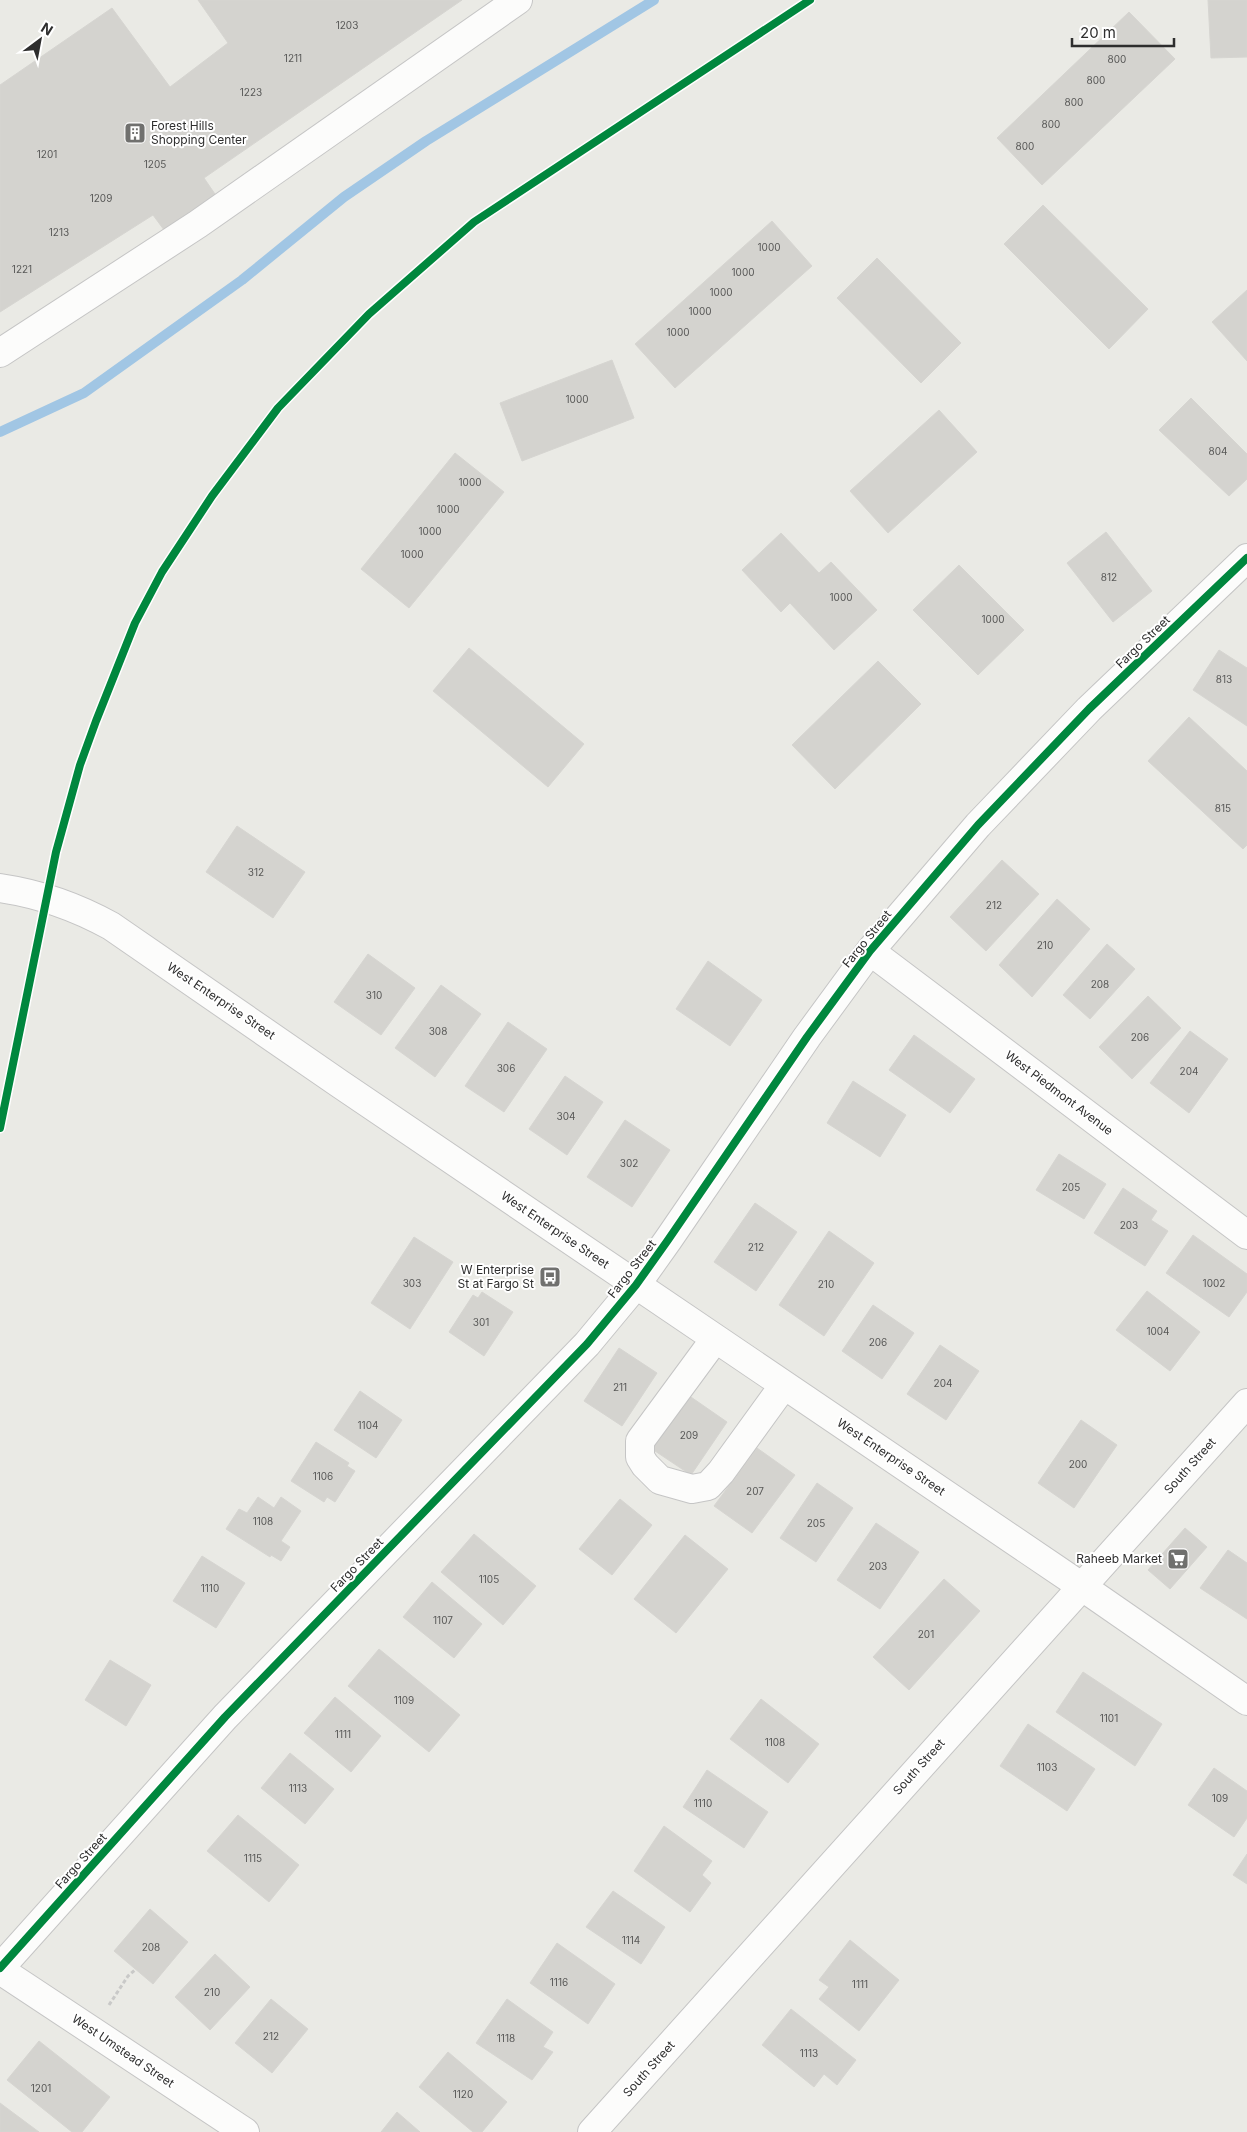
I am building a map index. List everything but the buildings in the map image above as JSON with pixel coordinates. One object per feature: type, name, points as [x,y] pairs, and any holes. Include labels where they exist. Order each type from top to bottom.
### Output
[{"type":"street","points":[[0,353],[198,224],[518,0]]},
{"type":"street","name":"Fargo Street","points":[[0,1969],[225,1717],[587,1344],[636,1285],[807,1037],[870,951],[984,818],[1089,709],[1247,558]]},
{"type":"street","name":"West Enterprise Street","points":[[0,888],[48,897],[88,913],[111,926],[1247,1701]]},
{"type":"street","name":"West Piedmont Avenue","points":[[870,951],[1247,1235]]},
{"type":"street","points":[[715,1339],[640,1441],[640,1457],[660,1480],[692,1489],[708,1486],[721,1472],[784,1385]]},
{"type":"street","name":"South Street","points":[[592,2132],[1247,1403]]},
{"type":"street","name":"West Umstead Street","points":[[0,1969],[245,2132]]},
{"type":"path","points":[[92,2030],[128,1976],[136,1970]]},
{"type":"waterway","points":[[0,432],[84,393],[242,280],[344,197],[426,141],[654,0]]},
{"type":"cycle path","points":[[0,1128],[56,852],[80,765],[135,623],[162,572],[212,496],[278,408],[369,314],[474,222],[810,0]]},
{"type":"cycle path","points":[[0,1968],[225,1717],[587,1344],[636,1285],[807,1037],[870,951],[978,825],[1089,709],[1247,558]]},
{"type":"place","name":"Forest Hills Shopping Center","points":[[135,133]]},
{"type":"place","name":"W Enterprise St at Fargo St","points":[[550,1277]]},
{"type":"place","name":"Raheeb Market","points":[[1178,1559]]}]
